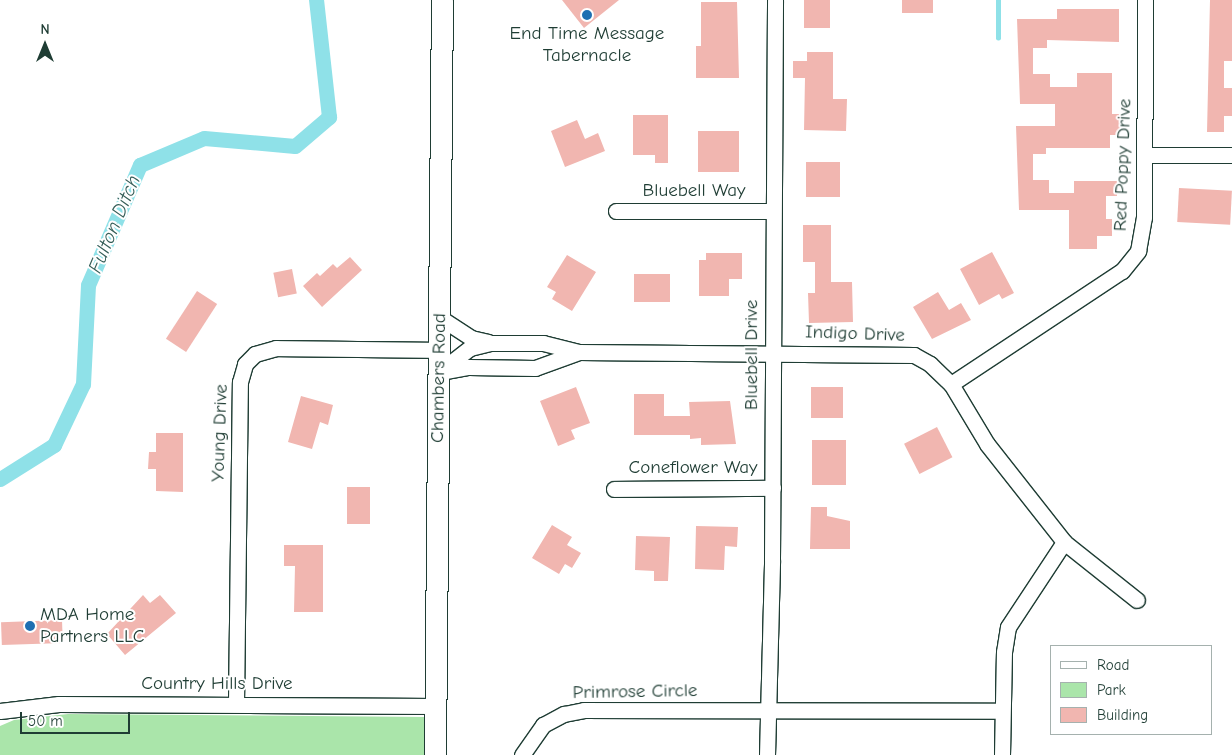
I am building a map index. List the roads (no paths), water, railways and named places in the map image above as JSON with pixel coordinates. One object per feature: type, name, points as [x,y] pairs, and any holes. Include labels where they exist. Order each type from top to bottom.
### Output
[{"type":"street","name":"Chambers Road","points":[[435,755],[442,0]]},
{"type":"street","name":"Bluebell Drive","points":[[768,710],[773,488],[771,352],[775,0]]},
{"type":"street","name":"Red Poppy Drive","points":[[952,384],[1122,271],[1131,261],[1142,235],[1145,155],[1145,0]]},
{"type":"street","points":[[1145,155],[1232,155]]},
{"type":"street","name":"Bluebell Way","points":[[616,211],[772,211]]},
{"type":"street","points":[[439,317],[471,338],[490,343]]},
{"type":"street","points":[[439,372],[470,348],[490,343]]},
{"type":"street","name":"Indigo Drive","points":[[490,343],[543,343],[580,352],[904,354],[930,364],[952,384],[987,444],[1064,542],[1137,600]]},
{"type":"street","name":"Young Drive","points":[[236,703],[240,382],[245,364],[254,354],[276,348],[439,350]]},
{"type":"street","name":"Indigo Drive","points":[[439,372],[469,367],[535,368],[580,352]]},
{"type":"street","name":"Coneflower Way","points":[[614,489],[773,488]]},
{"type":"street","points":[[1002,755],[1002,711],[1008,627],[1064,542]]},
{"type":"street","name":"Country Hills Drive","points":[[0,712],[58,704],[236,703],[435,706]]},
{"type":"street","points":[[767,755],[768,710]]},
{"type":"street","name":"Primrose Circle","points":[[522,755],[543,725],[572,711],[1002,711]]},
{"type":"waterway","name":"Fulton Ditch","points":[[0,479],[54,445],[83,384],[88,285],[140,165],[204,138],[295,146],[329,117],[316,0]]},
{"type":"waterway","points":[[998,0],[998,38]]},
{"type":"place","name":"End Time Message Tabernacle","points":[[587,15]]},
{"type":"place","name":"MDA Home Partners LLC","points":[[30,626]]}]
